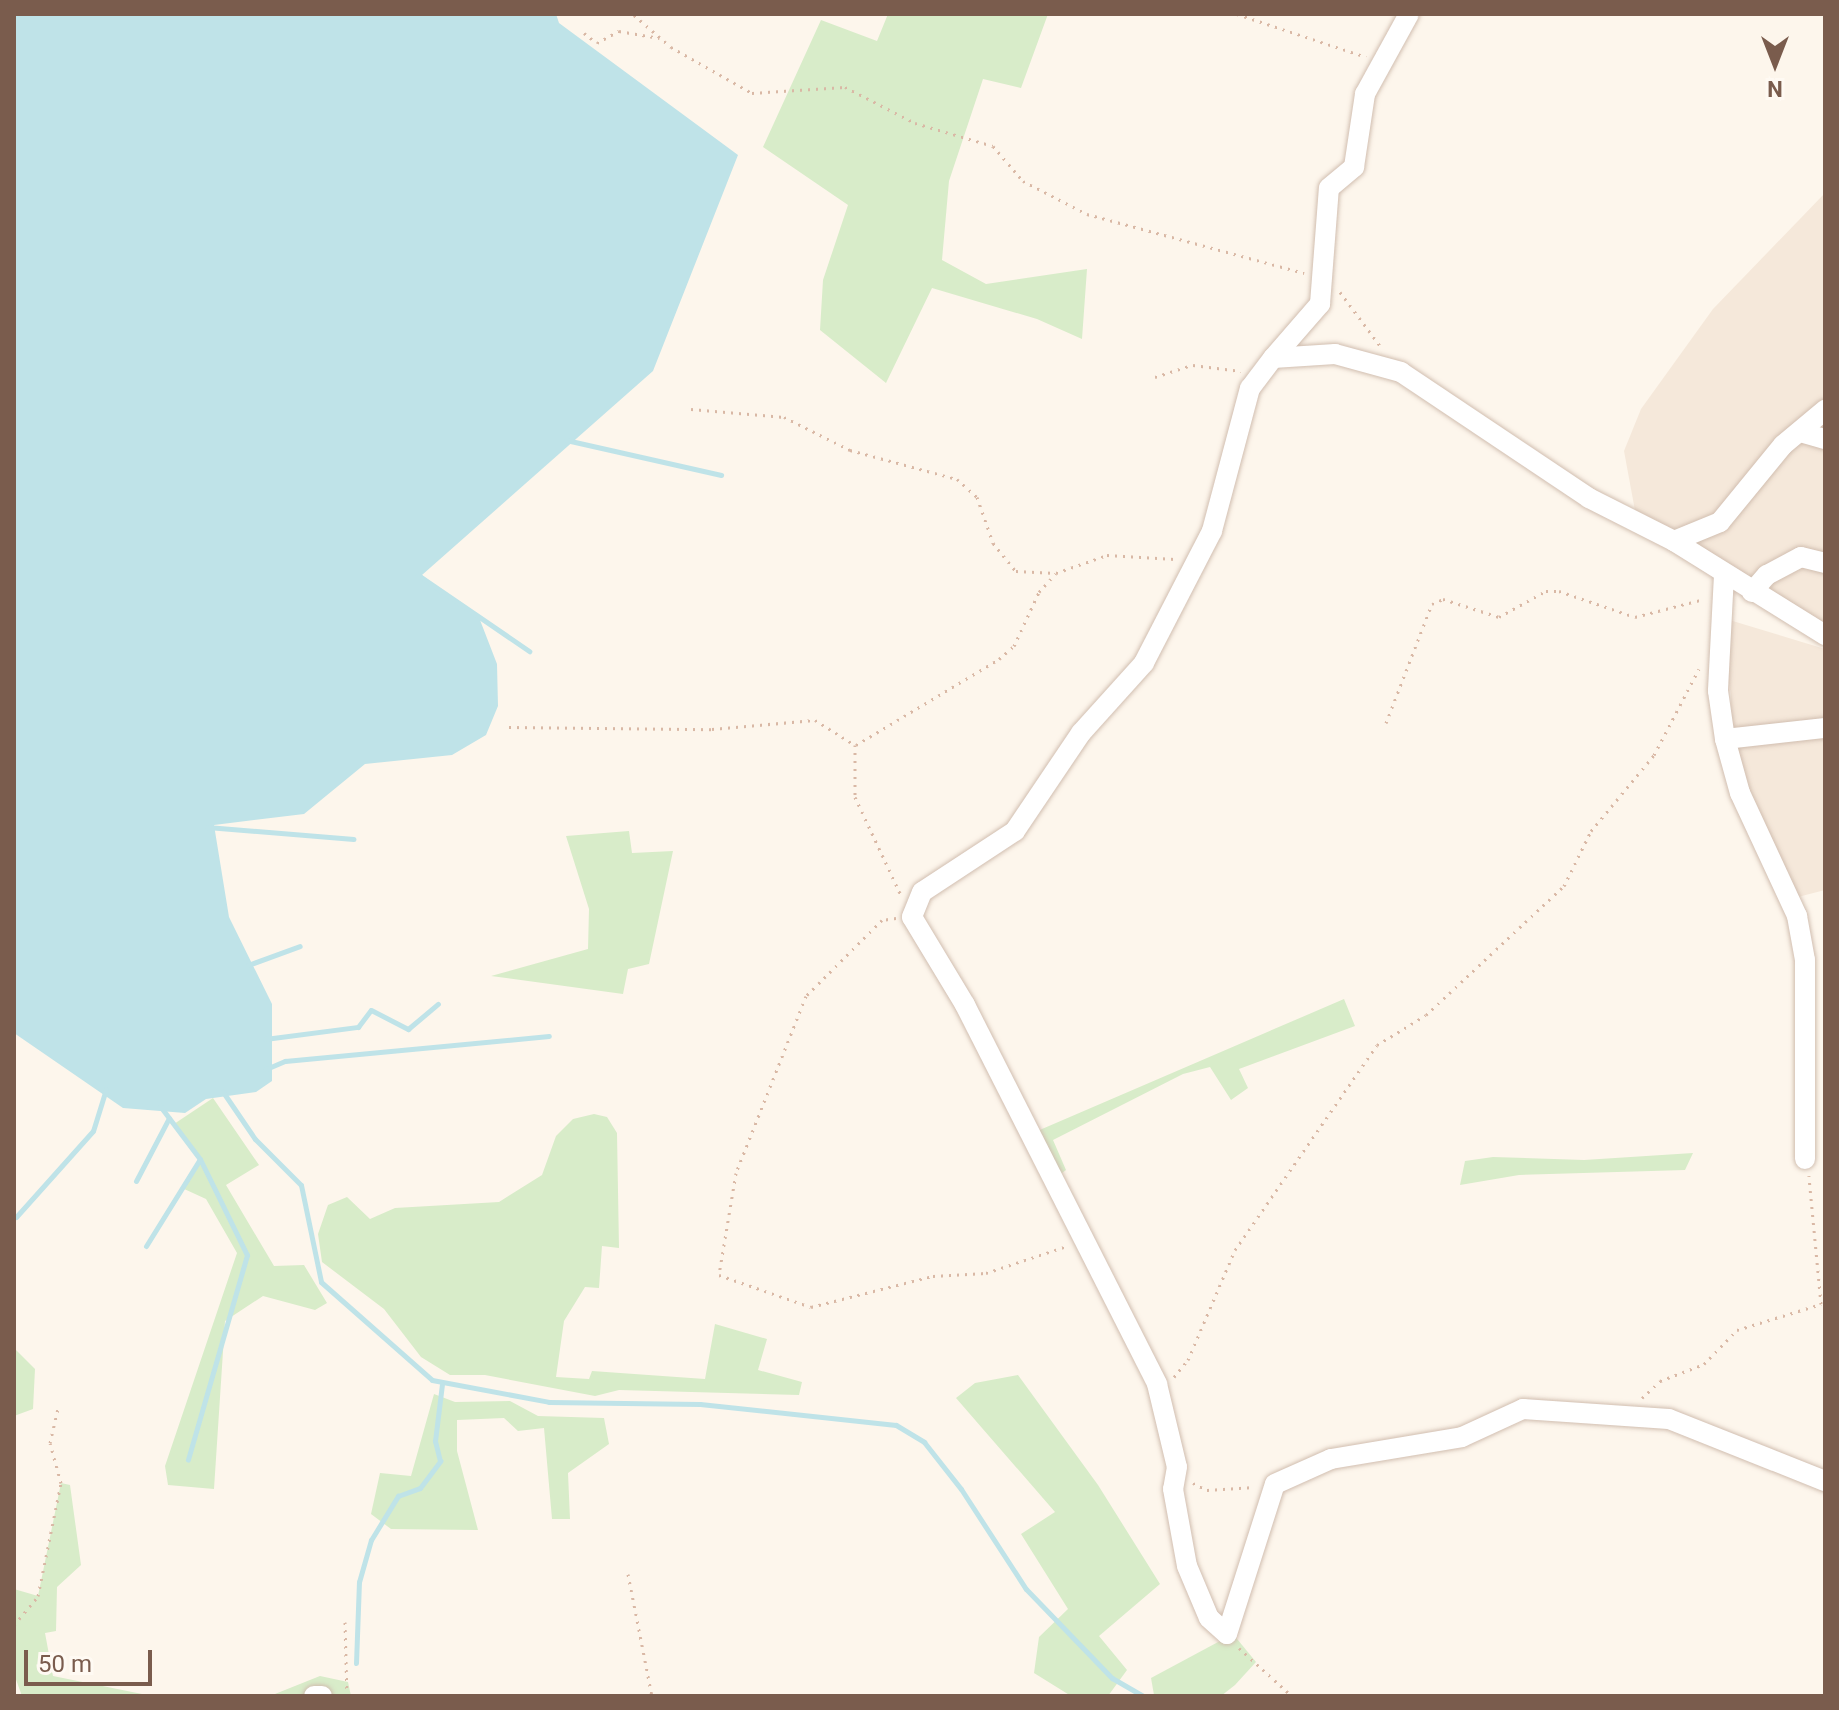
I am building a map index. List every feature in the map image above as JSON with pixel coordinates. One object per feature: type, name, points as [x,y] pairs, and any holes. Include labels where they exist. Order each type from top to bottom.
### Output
[{"type":"street","points":[[1227,1634],[1193,1589],[1173,1489],[1177,1467],[1161,1392],[1086,1239],[912,917],[922,892],[1015,831],[1101,706],[1138,672],[1212,531],[1257,373],[1320,304],[1329,188],[1357,161],[1363,102],[1409,14]]},
{"type":"street","points":[[1273,358],[1335,354],[1401,372],[1589,498],[1674,541],[1724,575],[1825,635]]},
{"type":"street","points":[[1674,541],[1720,522],[1800,432],[1825,410]]},
{"type":"street","points":[[1800,432],[1825,439]]},
{"type":"street","points":[[1752,592],[1767,575],[1801,557],[1825,563]]},
{"type":"street","points":[[1724,575],[1719,596],[1718,691],[1725,739],[1740,793],[1799,926],[1805,1159]]},
{"type":"street","points":[[1725,739],[1825,728]]},
{"type":"street","points":[[1227,1634],[1275,1484],[1331,1459],[1462,1437],[1523,1409],[1669,1419],[1825,1481]]},
{"type":"street","points":[[314,1696],[322,1696]]},
{"type":"path","points":[[1237,14],[1382,63]]},
{"type":"path","points":[[634,15],[660,38],[752,93],[845,87],[915,123],[973,137],[1005,155],[1023,181],[1057,201],[1184,241]]},
{"type":"path","points":[[584,33],[597,43],[619,31],[660,38]]},
{"type":"path","points":[[1155,377],[1193,365],[1257,373]]},
{"type":"path","points":[[691,409],[784,417],[850,450],[957,479],[977,497],[1010,569],[1056,573],[1107,555],[1198,561]]},
{"type":"path","points":[[855,745],[999,659],[1014,646],[1039,592],[1056,573]]},
{"type":"path","points":[[1386,723],[1432,604],[1443,599],[1499,617],[1546,591],[1559,591],[1635,617],[1719,596]]},
{"type":"path","points":[[1161,1392],[1188,1360],[1235,1250],[1377,1045],[1426,1015],[1564,886],[1591,831],[1654,755],[1700,667]]},
{"type":"path","points":[[509,727],[712,729],[815,720],[855,745]]},
{"type":"path","points":[[855,745],[855,797],[912,917],[882,920],[806,996],[736,1173],[719,1275],[811,1307],[933,1276],[986,1273],[1086,1239]]},
{"type":"path","points":[[1617,1417],[1660,1381],[1704,1364],[1737,1330],[1815,1309],[1821,1287],[1805,1159]]},
{"type":"path","points":[[1821,1287],[1825,1293]]},
{"type":"path","points":[[14,1625],[38,1596],[41,1582],[61,1483],[50,1443],[58,1409]]},
{"type":"path","points":[[1177,1467],[1207,1490],[1275,1484]]},
{"type":"path","points":[[628,1574],[652,1696]]},
{"type":"path","points":[[345,1622],[347,1696]]},
{"type":"path","points":[[1227,1634],[1292,1696]]},
{"type":"shaded area","points":[[1825,193],[1825,631],[1636,516],[1624,451],[1641,409],[1713,309]]},
{"type":"shaded area","points":[[1726,619],[1825,649],[1825,890],[1794,898],[1746,794],[1731,741],[1731,694],[1720,638]]},
{"type":"green space","points":[[888,14],[1048,14],[1021,88],[983,79],[949,181],[942,260],[986,284],[1087,269],[1082,339],[1037,319],[932,288],[886,383],[820,330],[823,280],[848,205],[763,147],[821,20],[877,41]]},
{"type":"green space","points":[[629,831],[632,853],[673,851],[649,964],[628,969],[623,994],[491,976],[588,949],[589,909],[566,836]]},
{"type":"green space","points":[[1344,999],[1355,1026],[1239,1069],[1248,1088],[1231,1100],[1210,1067],[1183,1074],[1053,1140],[1066,1170],[1058,1176],[1035,1132]]},
{"type":"green space","points":[[213,1098],[259,1165],[226,1185],[274,1266],[304,1265],[327,1303],[315,1310],[263,1296],[225,1321],[214,1489],[168,1485],[165,1466],[237,1253],[206,1199],[182,1188],[200,1159],[174,1124]]},
{"type":"green space","points":[[594,1114],[607,1117],[617,1133],[619,1248],[602,1246],[599,1288],[585,1287],[564,1321],[556,1377],[589,1379],[592,1371],[705,1379],[715,1324],[767,1339],[758,1370],[802,1382],[799,1395],[619,1390],[595,1396],[485,1375],[450,1375],[421,1357],[384,1309],[322,1262],[318,1234],[328,1205],[347,1197],[370,1219],[395,1208],[499,1202],[542,1175],[556,1136],[573,1119]]},
{"type":"green space","points":[[1693,1153],[1685,1170],[1519,1175],[1460,1185],[1465,1161],[1493,1157],[1584,1160]]},
{"type":"green space","points":[[14,1348],[35,1369],[33,1409],[14,1416]]},
{"type":"green space","points":[[1018,1375],[1098,1485],[1160,1584],[1099,1636],[1127,1670],[1108,1696],[1071,1696],[1034,1673],[1039,1637],[1068,1609],[1021,1534],[1055,1512],[956,1398],[975,1383]]},
{"type":"green space","points":[[434,1394],[455,1402],[510,1401],[538,1416],[604,1418],[609,1444],[568,1473],[570,1519],[552,1519],[544,1428],[518,1431],[504,1418],[457,1420],[457,1451],[478,1530],[391,1529],[371,1514],[380,1473],[411,1476]]},
{"type":"green space","points":[[61,1483],[70,1485],[81,1565],[57,1587],[56,1631],[45,1633],[53,1676],[152,1696],[22,1696],[14,1674],[14,1589],[38,1596]]},
{"type":"green space","points":[[1233,1634],[1256,1662],[1221,1696],[1154,1695],[1151,1678]]},
{"type":"green space","points":[[320,1676],[348,1682],[351,1696],[270,1696]]},
{"type":"water","points":[[14,14],[556,14],[559,23],[738,155],[653,371],[422,575],[480,620],[497,664],[498,706],[486,735],[452,755],[365,764],[304,814],[214,825],[229,917],[272,1004],[272,1081],[256,1092],[206,1099],[185,1113],[123,1108],[14,1033]]},
{"type":"waterway","points":[[566,440],[721,475]]},
{"type":"waterway","points":[[418,575],[529,651]]},
{"type":"waterway","points":[[207,827],[354,839]]},
{"type":"waterway","points":[[248,965],[300,946]]},
{"type":"waterway","points":[[265,1039],[358,1027],[371,1010],[408,1029],[438,1004]]},
{"type":"waterway","points":[[266,1069],[285,1061],[549,1036]]},
{"type":"waterway","points":[[16,1217],[93,1131],[106,1089]]},
{"type":"waterway","points":[[223,1092],[255,1139],[301,1185],[321,1282],[432,1380],[549,1402],[700,1404],[896,1425],[924,1442],[961,1489],[1026,1589],[1112,1678],[1143,1696]]},
{"type":"waterway","points":[[160,1106],[200,1159],[247,1255],[188,1460]]},
{"type":"waterway","points":[[136,1181],[169,1118]]},
{"type":"waterway","points":[[146,1246],[200,1159]]},
{"type":"waterway","points":[[356,1663],[359,1582],[371,1540],[398,1496],[420,1488],[440,1461],[435,1441],[442,1384]]}]
